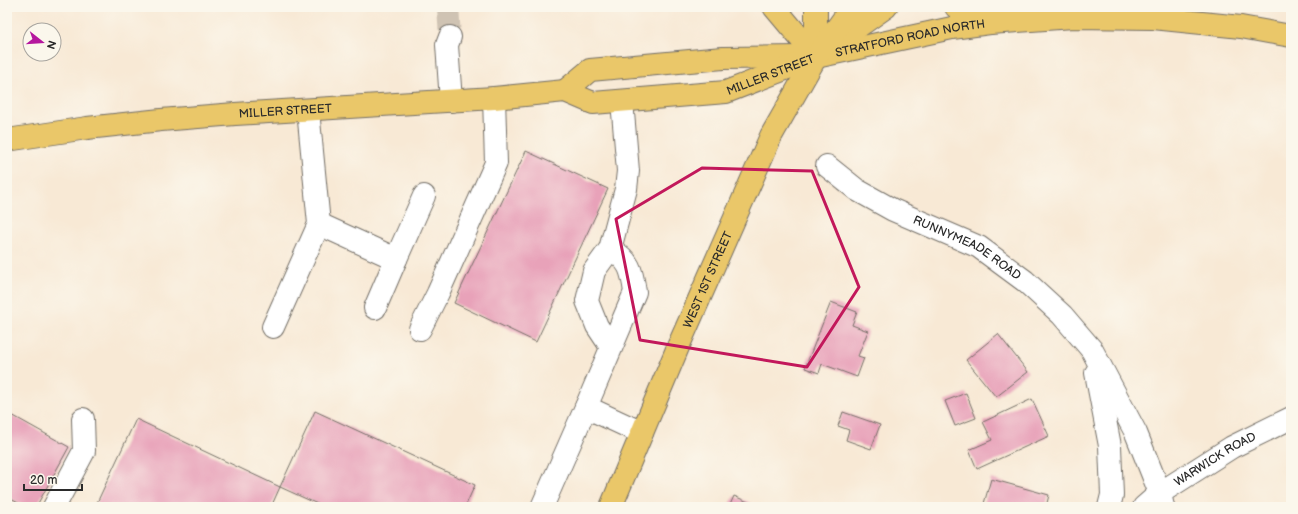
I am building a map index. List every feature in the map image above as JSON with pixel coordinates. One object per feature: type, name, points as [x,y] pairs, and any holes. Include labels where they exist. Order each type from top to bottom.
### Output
[{"type":"main road","points":[[774,7],[816,57]]},
{"type":"main road","points":[[816,7],[816,57]]},
{"type":"main road","name":"WEST 1ST STREET","points":[[611,507],[678,347],[771,136],[816,57],[852,7]]},
{"type":"main road","points":[[816,57],[886,7]]},
{"type":"main road","points":[[956,7],[966,14],[990,23]]},
{"type":"main road","name":"STRATFORD ROAD NORTH","points":[[816,57],[952,28],[990,23],[1073,17],[1122,17],[1215,24],[1291,36]]},
{"type":"main road","name":"MILLER STREET","points":[[565,91],[590,70],[723,58],[816,57]]},
{"type":"main road","name":"MILLER STREET","points":[[7,140],[87,128],[162,120],[494,98],[565,91],[592,104],[726,92],[816,57]]},
{"type":"street","points":[[450,37],[447,45],[451,101]]},
{"type":"street","points":[[420,329],[438,293],[496,163],[494,98]]},
{"type":"street","points":[[611,348],[597,326],[587,301],[594,271],[610,249],[626,189],[628,171],[622,101]]},
{"type":"street","points":[[273,328],[319,224],[308,110]]},
{"type":"street","name":"RUNNYMEADE ROAD","points":[[827,166],[857,190],[893,210],[979,247],[1025,281],[1062,315],[1092,350],[1136,433],[1156,502]]},
{"type":"street","points":[[375,308],[424,196]]},
{"type":"street","points":[[319,224],[396,259]]},
{"type":"street","points":[[542,507],[634,292],[632,272],[621,255],[610,249]]},
{"type":"street","name":"RUNNYMEADE ROAD","points":[[1092,350],[1110,446],[1112,495],[1110,507]]},
{"type":"street","points":[[586,407],[642,433]]},
{"type":"street","name":"WARWICK ROAD","points":[[1156,502],[1232,447],[1291,418]]},
{"type":"street","points":[[54,507],[84,451],[84,419]]},
{"type":"highlighted area","points":[[702,168],[812,171],[859,287],[807,367],[640,340],[616,219]]},
{"type":"building","points":[[476,7],[491,7],[491,8],[476,9]]},
{"type":"building","points":[[526,151],[608,189],[536,342],[454,303]]},
{"type":"building","points":[[831,302],[857,312],[852,325],[868,331],[858,356],[864,358],[857,377],[822,364],[819,373],[805,368]]},
{"type":"building","points":[[998,334],[1028,372],[996,397],[966,360]]},
{"type":"building","points":[[966,393],[976,418],[955,426],[945,401]]},
{"type":"building","points":[[1032,399],[1049,436],[977,469],[969,450],[992,440],[983,422]]},
{"type":"building","points":[[7,410],[10,414],[69,447],[36,507],[26,507],[7,497]]},
{"type":"building","points":[[315,411],[475,485],[465,507],[324,507],[280,487]]},
{"type":"building","points":[[843,412],[880,425],[871,449],[846,440],[849,430],[838,426]]},
{"type":"building","points":[[136,419],[280,487],[271,507],[95,507]]},
{"type":"building","points":[[991,479],[1049,495],[1046,507],[983,507]]},
{"type":"building","points":[[734,496],[760,507],[729,507]]},
{"type":"tunnel","points":[[448,7],[450,37]]}]
